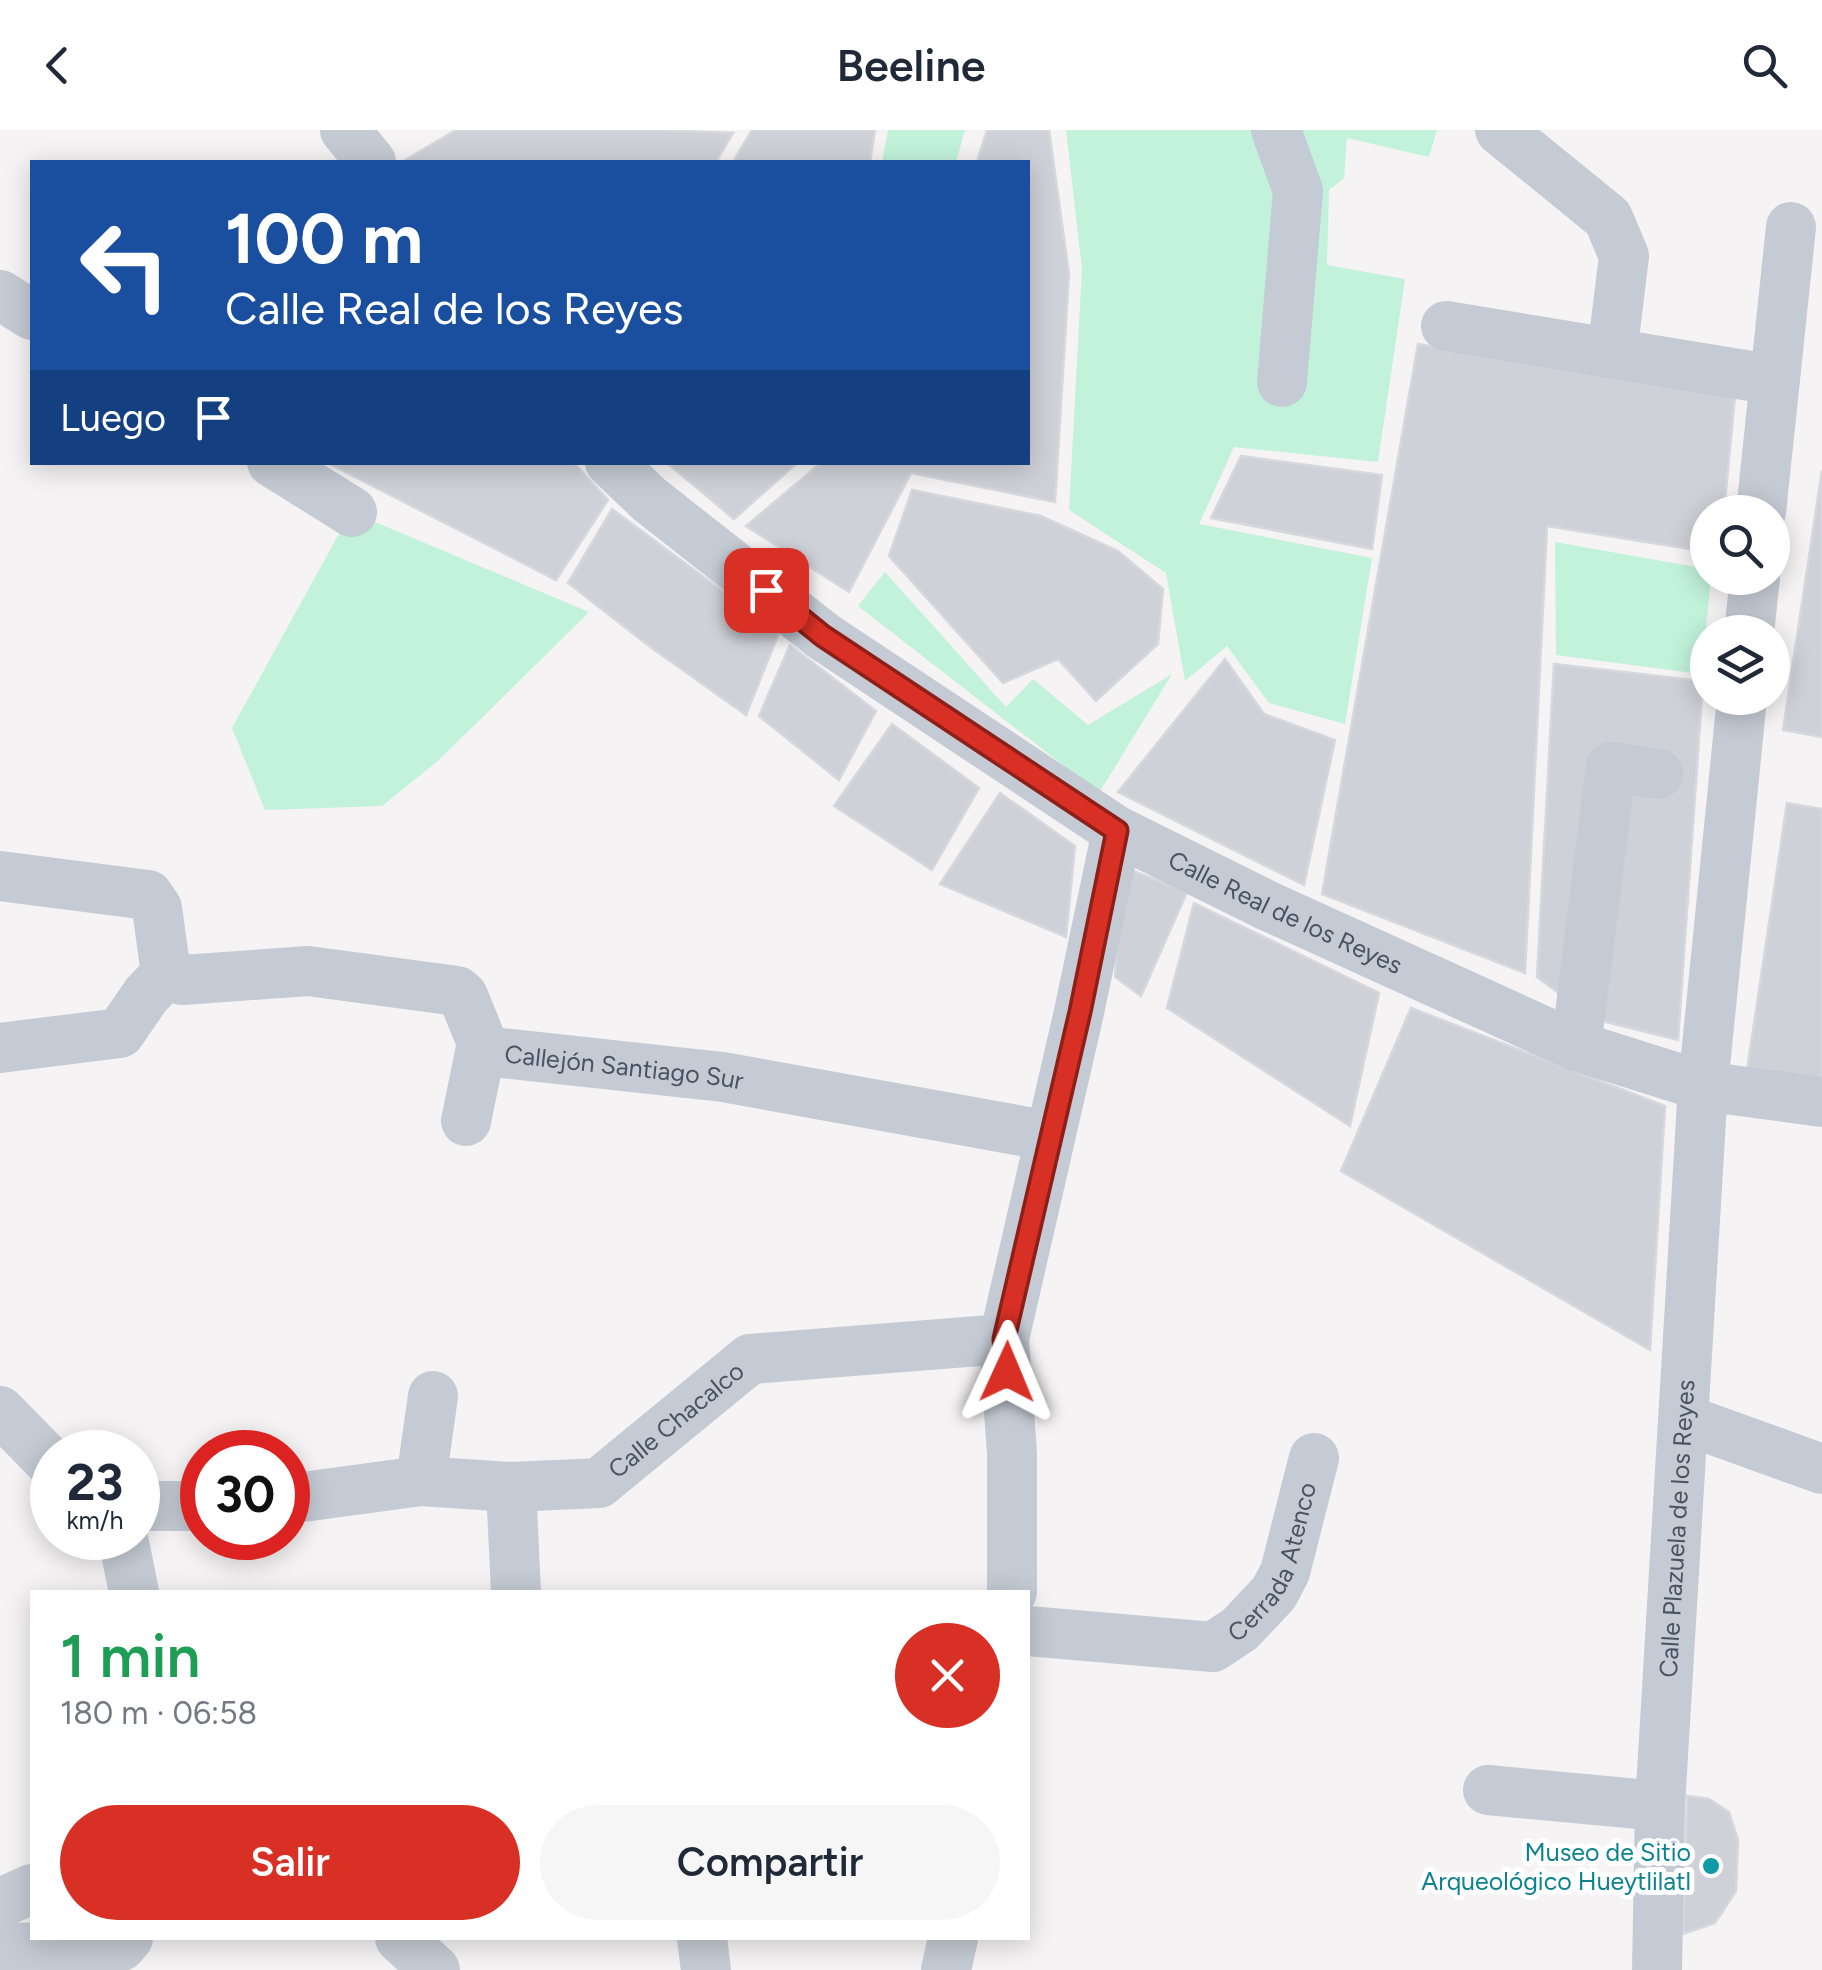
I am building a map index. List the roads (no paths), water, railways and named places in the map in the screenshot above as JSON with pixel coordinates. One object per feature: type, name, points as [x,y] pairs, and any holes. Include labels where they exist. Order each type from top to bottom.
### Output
[{"type":"street","points":[[1276,130],[1298,191],[1282,382]]},
{"type":"street","points":[[1500,130],[1608,218],[1624,256],[1612,354]]},
{"type":"street","points":[[1763,495],[1791,228]]},
{"type":"street","points":[[0,295],[30,314]]},
{"type":"street","points":[[1446,326],[1774,380]]},
{"type":"street","points":[[277,465],[352,512]]},
{"type":"street","name":"Calle Real de los Reyes","points":[[613,465],[650,500],[823,636],[1117,831],[1268,906],[1576,1046],[1703,1086],[1822,1102]]},
{"type":"street","name":"Calle Plazuela de los Reyes","points":[[1657,1970],[1660,1806],[1703,1086],[1740,715]]},
{"type":"street","points":[[1576,1046],[1612,767],[1658,774]]},
{"type":"street","points":[[1012,1590],[1012,1454],[1004,1339],[1117,831]]},
{"type":"street","points":[[0,876],[148,895],[156,908],[166,974],[120,1033],[0,1048]]},
{"type":"street","name":"Callejón Santiago Sur","points":[[166,974],[182,980],[308,971],[457,991],[463,996],[482,1043],[493,1052],[723,1077],[1050,1136]]},
{"type":"street","points":[[466,1122],[482,1043]]},
{"type":"street","name":"Calle Chacalco","points":[[310,1496],[422,1480],[511,1487],[599,1483],[750,1359],[1004,1339]]},
{"type":"street","points":[[422,1480],[433,1396]]},
{"type":"street","points":[[0,1411],[30,1442]]},
{"type":"street","points":[[1686,1420],[1822,1469]]},
{"type":"street","name":"Cerrada Atenco","points":[[1030,1631],[1213,1647],[1240,1629],[1280,1582],[1314,1458]]},
{"type":"street","points":[[511,1487],[516,1590]]},
{"type":"street","points":[[127,1560],[134,1590]]},
{"type":"street","points":[[1488,1790],[1660,1806]]},
{"type":"street","points":[[0,1903],[30,1890]]},
{"type":"street","points":[[0,1948],[120,1946],[126,1940]]},
{"type":"street","points":[[402,1940],[435,1970]]},
{"type":"street","points":[[702,1940],[706,1970]]},
{"type":"street","points":[[946,1970],[954,1940]]},
{"type":"place","name":"Museo de Sitio Arqueológico Hueytlilatl","points":[[1711,1866]]}]
